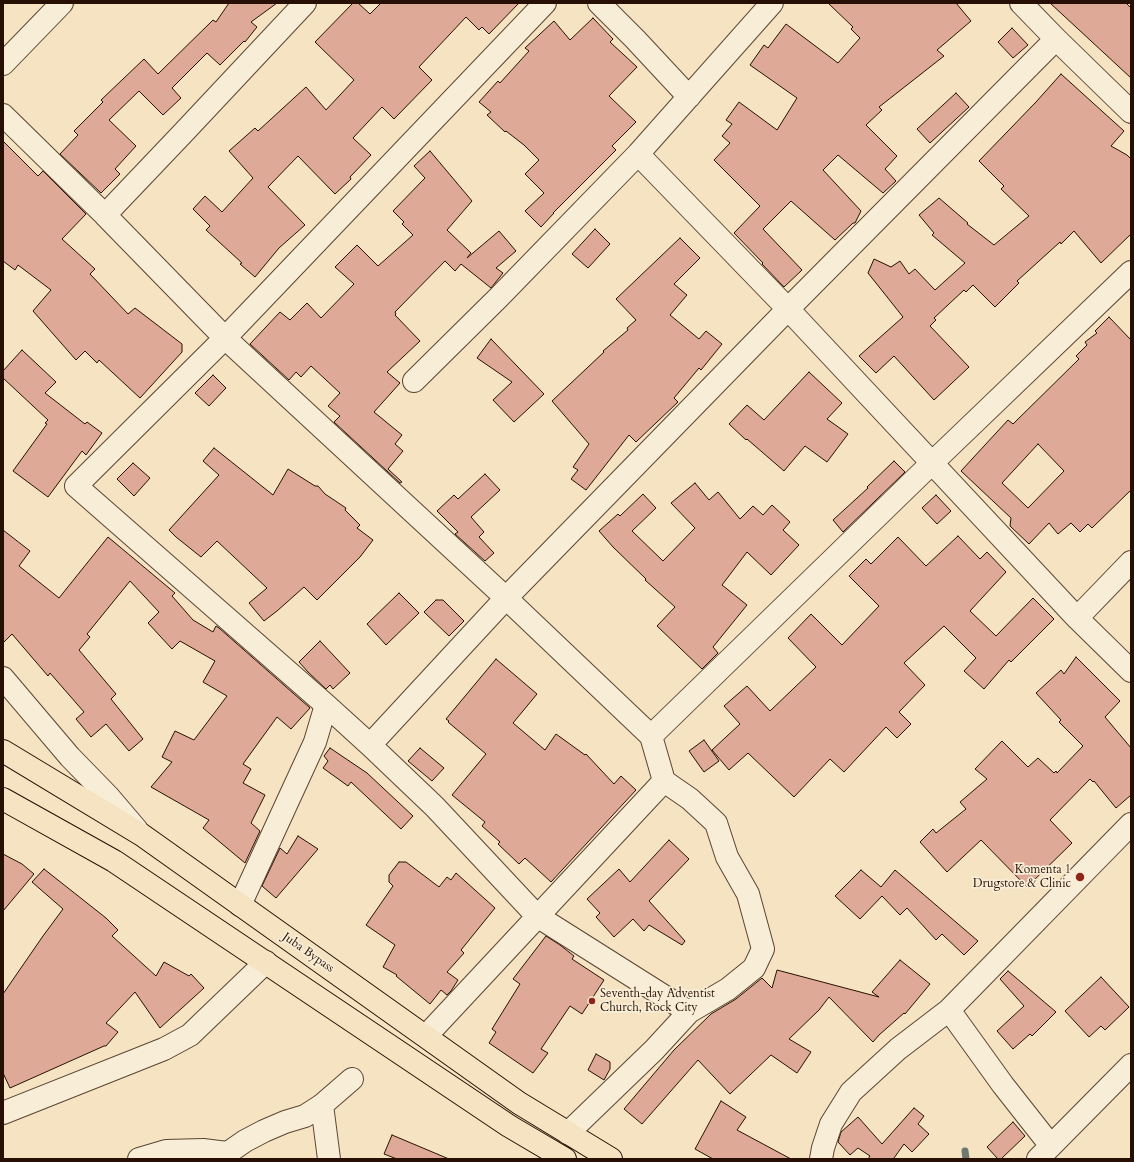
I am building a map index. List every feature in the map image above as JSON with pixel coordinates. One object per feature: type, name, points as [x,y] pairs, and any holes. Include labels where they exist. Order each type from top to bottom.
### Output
[{"type":"main road","name":"Juba Bypass","points":[[3,751],[142,835],[519,1103],[611,1159]]},
{"type":"main road","points":[[3,799],[114,861],[508,1126],[565,1159]]},
{"type":"street","points":[[3,64],[62,3]]},
{"type":"street","points":[[105,215],[305,3]]},
{"type":"street","points":[[545,3],[225,338],[76,486],[370,745],[435,807],[537,916],[689,1012]]},
{"type":"street","points":[[599,3],[689,97]]},
{"type":"street","points":[[414,381],[499,297],[638,154],[772,3]]},
{"type":"street","points":[[1021,3],[1131,112]]},
{"type":"street","points":[[370,745],[506,598],[1056,39]]},
{"type":"street","points":[[3,115],[105,215],[225,338],[506,598],[651,736],[664,781],[690,798],[716,823],[728,857],[748,894],[763,949],[754,968],[728,989],[689,1012],[654,1050],[568,1133]]},
{"type":"street","points":[[638,154],[788,310],[1077,618],[1131,671]]},
{"type":"street","points":[[651,736],[1131,272]]},
{"type":"street","points":[[1077,618],[1131,562]]},
{"type":"street","points":[[3,678],[70,757],[108,796],[142,835]]},
{"type":"street","points":[[240,904],[315,742],[326,705]]},
{"type":"street","points":[[426,1036],[664,781]]},
{"type":"street","points":[[821,1159],[831,1124],[851,1092],[898,1049],[948,1010],[1131,824]]},
{"type":"street","points":[[3,1113],[164,1049],[190,1035],[266,962]]},
{"type":"street","points":[[948,1010],[1003,1085],[1045,1152],[1131,1065]]},
{"type":"street","points":[[139,1159],[166,1151],[203,1150],[223,1156],[264,1131],[285,1122],[305,1116],[322,1105],[352,1079]]},
{"type":"street","points":[[322,1105],[329,1159]]},
{"type":"building","points":[[229,3],[277,3],[251,22],[257,27],[245,42],[244,41],[220,65],[207,53],[172,88],[181,98],[163,115],[139,91],[109,120],[136,146],[115,169],[120,174],[101,193],[60,154],[78,135],[74,131],[103,102],[101,100],[144,59],[158,74],[213,20],[216,22]]},
{"type":"building","points":[[353,3],[358,3],[370,14],[381,3],[519,3],[489,34],[482,27],[479,30],[466,17],[419,67],[432,80],[394,119],[382,107],[353,138],[371,155],[350,177],[351,179],[335,194],[298,156],[268,187],[305,225],[279,248],[255,277],[206,230],[210,226],[193,209],[205,196],[222,212],[253,178],[229,151],[255,128],[258,131],[306,87],[326,110],[354,80],[315,42]]},
{"type":"building","points":[[828,3],[956,3],[971,21],[937,50],[944,56],[879,107],[882,110],[866,125],[897,156],[885,169],[896,181],[883,193],[838,155],[823,170],[861,211],[855,223],[853,223],[835,240],[791,201],[763,229],[802,270],[784,287],[734,233],[760,206],[714,160],[730,143],[722,136],[732,124],[726,120],[739,102],[777,130],[797,98],[750,65],[764,45],[768,48],[786,24],[838,63],[860,38],[851,29],[853,27]]},
{"type":"building","points":[[1050,3],[1126,3],[1131,8],[1131,78]]},
{"type":"building","points":[[593,18],[613,39],[610,42],[637,67],[609,96],[636,122],[612,146],[616,150],[541,227],[525,211],[544,193],[525,174],[539,160],[524,145],[506,131],[505,132],[487,115],[491,112],[479,102],[498,81],[500,83],[529,51],[525,48],[554,21],[570,40]]},
{"type":"building","points":[[1012,28],[1028,45],[1013,58],[998,42]]},
{"type":"building","points":[[1061,74],[1124,131],[1111,146],[1131,159],[1131,234],[1101,263],[1074,231],[1061,244],[1060,242],[1017,281],[1019,283],[995,307],[973,285],[966,292],[964,290],[934,318],[936,320],[930,326],[969,367],[934,400],[894,356],[876,373],[859,356],[903,317],[868,273],[874,259],[891,267],[900,261],[909,274],[915,269],[935,290],[965,263],[932,235],[934,233],[919,215],[939,198],[968,223],[967,224],[994,245],[1029,216],[1001,189],[1004,186],[979,161]]},
{"type":"building","points":[[956,93],[969,107],[930,143],[917,129]]},
{"type":"building","points":[[3,141],[38,176],[43,171],[86,214],[62,239],[95,269],[90,274],[128,314],[135,308],[182,344],[182,352],[140,398],[99,360],[97,363],[85,351],[76,360],[33,311],[51,290],[18,265],[15,270],[3,261]]},
{"type":"building","points":[[430,151],[472,201],[447,230],[471,253],[467,258],[499,231],[516,251],[496,268],[503,273],[491,288],[461,264],[455,271],[445,261],[395,312],[395,315],[420,341],[387,372],[400,383],[374,412],[402,435],[395,444],[403,451],[388,469],[402,482],[400,483],[334,422],[340,416],[328,406],[340,393],[311,366],[301,377],[296,372],[289,380],[250,344],[280,312],[290,320],[307,303],[321,318],[354,284],[335,267],[357,245],[378,266],[413,235],[402,224],[404,222],[393,211],[425,178],[414,166]]},
{"type":"building","points":[[595,229],[610,244],[588,268],[572,254]]},
{"type":"building","points":[[680,238],[700,258],[674,284],[687,295],[670,315],[699,339],[706,331],[722,344],[701,370],[699,368],[674,398],[678,402],[636,442],[629,435],[586,490],[571,479],[578,470],[573,467],[589,444],[552,401],[604,352],[603,351],[628,330],[627,328],[636,320],[616,299]]},
{"type":"building","points":[[1109,317],[1131,340],[1131,490],[1092,528],[1088,524],[1080,532],[1071,523],[1058,534],[1049,523],[1029,544],[1010,526],[1011,518],[961,471],[1008,420],[1013,424],[1079,359],[1076,356],[1087,345],[1085,342],[1097,333],[1095,331]],"holes":[[[1038,444],[1064,471],[1028,508],[1002,483]]]},
{"type":"building","points":[[491,339],[544,394],[514,422],[493,400],[512,382],[477,358]]},
{"type":"building","points":[[22,350],[56,382],[45,393],[85,424],[87,422],[102,433],[86,455],[82,451],[48,497],[13,471],[47,424],[45,423],[48,420],[3,378],[3,371]]},
{"type":"building","points":[[809,372],[842,403],[827,419],[848,434],[827,462],[805,446],[784,471],[729,424],[747,405],[764,420]]},
{"type":"building","points":[[213,375],[226,388],[209,406],[195,393]]},
{"type":"building","points":[[214,448],[273,495],[288,469],[315,486],[318,486],[325,494],[346,508],[345,510],[360,525],[357,528],[373,540],[360,557],[317,600],[304,587],[264,621],[249,603],[267,588],[217,541],[201,557],[169,530],[219,475],[203,461]]},
{"type":"building","points":[[894,461],[905,472],[843,532],[833,520],[868,488],[867,487]]},
{"type":"building","points":[[133,463],[150,478],[134,496],[117,479]]},
{"type":"building","points":[[485,474],[500,490],[471,517],[484,532],[479,537],[494,553],[485,561],[455,534],[458,532],[437,511],[454,495],[458,499]]},
{"type":"building","points":[[695,483],[709,500],[718,492],[740,519],[753,506],[763,515],[772,505],[790,522],[783,530],[799,545],[771,575],[747,552],[722,585],[747,605],[713,647],[718,653],[702,669],[657,626],[675,607],[645,580],[646,579],[599,531],[618,514],[620,516],[643,494],[656,508],[632,531],[663,561],[695,528],[671,503]]},
{"type":"building","points":[[936,495],[951,511],[937,524],[922,508]]},
{"type":"building","points":[[3,530],[30,551],[19,566],[59,598],[108,537],[175,593],[172,596],[193,620],[213,632],[216,626],[219,628],[310,708],[291,729],[277,717],[243,764],[251,769],[243,783],[265,795],[251,823],[260,831],[245,863],[203,828],[209,820],[151,787],[172,762],[162,757],[175,731],[194,740],[227,696],[203,682],[215,661],[180,641],[172,649],[148,623],[159,612],[130,581],[87,634],[90,637],[79,650],[116,694],[111,699],[143,739],[129,751],[106,724],[91,737],[76,719],[84,712],[50,673],[48,676],[12,634],[3,643]]},
{"type":"building","points":[[958,536],[980,559],[987,552],[1006,572],[970,611],[996,636],[1033,598],[1054,619],[1011,662],[1009,660],[984,689],[964,671],[976,658],[944,626],[904,663],[925,685],[899,712],[911,724],[897,738],[886,727],[844,772],[830,759],[794,797],[748,753],[729,770],[712,750],[740,724],[724,706],[747,686],[770,711],[816,667],[788,638],[811,614],[842,645],[879,606],[849,576],[866,559],[871,564],[898,537],[926,566]]},
{"type":"building","points":[[399,593],[419,613],[386,645],[367,624]]},
{"type":"building","points":[[436,600],[443,600],[464,621],[449,636],[424,612]]},
{"type":"building","points":[[320,641],[350,673],[333,689],[330,685],[326,689],[299,662]]},
{"type":"building","points":[[1076,657],[1120,701],[1105,717],[1131,748],[1131,795],[1116,808],[1094,781],[1093,782],[1090,779],[1050,820],[1072,843],[1027,887],[981,840],[947,872],[920,842],[933,829],[936,833],[966,809],[960,802],[987,779],[975,769],[1002,741],[1028,767],[1038,758],[1054,773],[1056,771],[1057,773],[1083,746],[1059,722],[1061,720],[1036,693],[1061,670],[1064,674]]},
{"type":"building","points":[[496,659],[537,694],[513,723],[545,750],[556,734],[585,755],[586,754],[614,784],[621,776],[636,790],[551,882],[525,858],[519,864],[498,844],[500,842],[482,826],[485,822],[452,795],[486,754],[446,719]]},
{"type":"building","points":[[704,740],[719,761],[704,772],[689,751]]},
{"type":"building","points":[[330,748],[367,773],[413,816],[401,829],[351,782],[348,786],[323,768],[328,761],[324,756]]},
{"type":"building","points":[[420,748],[444,768],[432,781],[408,761]]},
{"type":"building","points":[[298,836],[318,849],[276,898],[262,886],[280,848],[287,854]]},
{"type":"building","points":[[669,840],[689,859],[649,901],[685,941],[682,945],[649,925],[644,931],[633,919],[614,937],[596,917],[600,913],[587,899],[619,869],[630,882]]},
{"type":"building","points":[[3,854],[22,864],[34,874],[3,911]]},
{"type":"building","points":[[399,862],[406,862],[439,887],[447,877],[451,880],[456,873],[495,908],[461,950],[464,953],[447,972],[458,980],[451,991],[447,995],[441,990],[430,1004],[396,976],[397,975],[383,967],[395,945],[366,925],[393,886],[389,882],[389,875]]},
{"type":"building","points":[[44,869],[106,918],[118,930],[112,936],[156,976],[164,962],[189,976],[191,974],[204,988],[160,1028],[135,992],[106,1023],[118,1032],[106,1046],[10,1088],[3,1073],[3,994],[63,909],[32,882]]},
{"type":"building","points":[[861,870],[881,887],[895,870],[978,941],[964,955],[942,934],[936,940],[907,908],[900,915],[882,896],[860,919],[835,896]]},
{"type":"building","points":[[546,936],[574,956],[572,959],[604,980],[582,1014],[570,1006],[541,1049],[548,1053],[533,1073],[489,1043],[496,1032],[492,1029],[520,984],[513,979]]},
{"type":"building","points":[[900,960],[930,984],[905,1014],[904,1013],[873,1042],[829,997],[819,1010],[789,1039],[811,1052],[797,1073],[771,1055],[730,1094],[698,1060],[642,1124],[624,1109],[674,1050],[711,1014],[736,999],[762,978],[772,988],[777,970],[879,997],[872,992]]},
{"type":"building","points":[[1008,971],[1056,1012],[1032,1036],[1030,1034],[1013,1049],[997,1031],[1024,1006],[1000,979]]},
{"type":"building","points":[[1101,977],[1129,1007],[1105,1030],[1101,1026],[1089,1037],[1065,1011]]},
{"type":"building","points":[[596,1054],[610,1062],[610,1069],[604,1080],[588,1070]]},
{"type":"building","points":[[721,1101],[746,1117],[737,1130],[791,1159],[713,1159],[695,1149]]},
{"type":"building","points":[[914,1108],[924,1116],[918,1124],[929,1134],[912,1152],[904,1144],[894,1158],[895,1159],[868,1159],[870,1156],[858,1148],[850,1155],[838,1142],[841,1132],[858,1117],[882,1144]]},
{"type":"building","points":[[1013,1122],[1025,1136],[1001,1159],[998,1159],[987,1147]]},
{"type":"building","points":[[392,1135],[449,1159],[397,1159],[384,1154]]},
{"type":"waterway","points":[[965,1151],[966,1159]]},
{"type":"place","name":"Komenta 1 Drugstore & Clinic","points":[[1080,877]]},
{"type":"place","name":"Seventh-day Adventist Church, Rock City","points":[[592,1001]]}]
